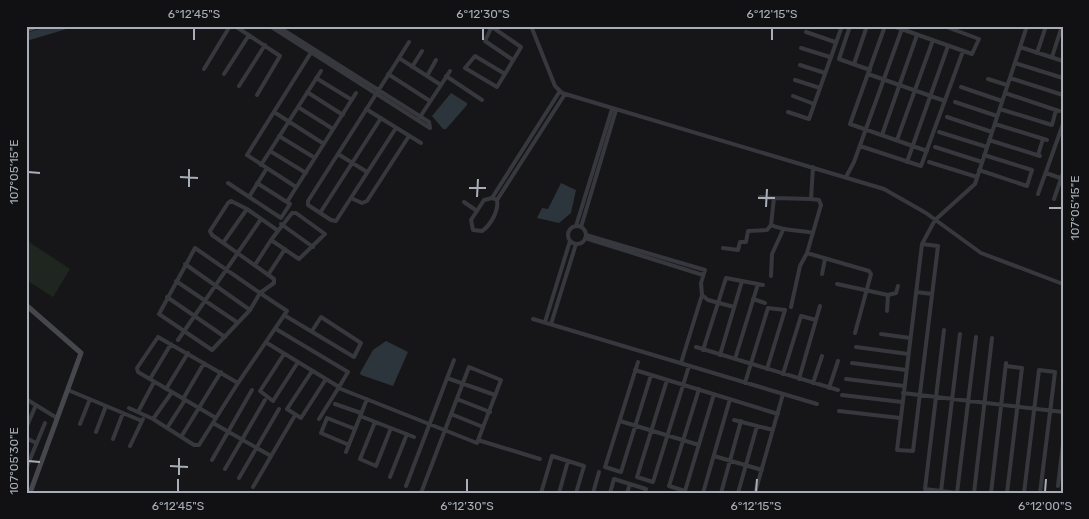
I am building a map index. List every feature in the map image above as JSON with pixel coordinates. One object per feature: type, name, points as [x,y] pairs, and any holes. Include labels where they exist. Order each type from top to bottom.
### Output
[{"type":"street","points":[[26,30],[38,26]]},
{"type":"street","points":[[204,69],[230,26]]},
{"type":"street","points":[[235,26],[280,58],[257,95]]},
{"type":"street","points":[[270,26],[377,92],[430,128],[429,122],[377,92]]},
{"type":"street","points":[[277,26],[312,51]]},
{"type":"street","points":[[505,74],[475,56],[465,68],[495,88],[505,74],[513,60],[520,46],[492,26],[485,42],[513,60]]},
{"type":"street","points":[[531,26],[555,86],[565,94],[813,171],[846,177],[892,192],[981,253],[1063,284]]},
{"type":"street","points":[[788,112],[810,119],[842,26]]},
{"type":"street","points":[[850,26],[839,59],[854,64],[884,80],[945,101]]},
{"type":"street","points":[[854,64],[868,26]]},
{"type":"street","points":[[885,26],[850,124],[927,151]]},
{"type":"street","points":[[892,26],[972,54],[979,39],[944,26]]},
{"type":"street","points":[[922,244],[938,246],[920,395],[913,451],[897,450],[922,244],[934,220],[975,184],[1027,26]]},
{"type":"street","points":[[1037,53],[1046,26]]},
{"type":"street","points":[[1052,58],[1062,26]]},
{"type":"street","points":[[846,177],[860,146],[902,28]]},
{"type":"street","points":[[806,32],[835,42]]},
{"type":"street","points":[[224,74],[249,35]]},
{"type":"street","points":[[882,135],[917,35]]},
{"type":"street","points":[[897,140],[933,40]]},
{"type":"street","points":[[396,128],[336,221],[320,213],[308,202],[409,42]]},
{"type":"street","points":[[239,86],[264,45]]},
{"type":"street","points":[[906,162],[948,46]]},
{"type":"street","points":[[1020,47],[1063,61]]},
{"type":"street","points":[[801,48],[830,57]]},
{"type":"street","points":[[296,187],[249,157],[248,153],[312,51]]},
{"type":"street","points":[[412,67],[422,51]]},
{"type":"street","points":[[860,146],[922,166],[963,51]]},
{"type":"street","points":[[399,58],[441,85]]},
{"type":"street","points":[[426,76],[436,60]]},
{"type":"street","points":[[1015,63],[1063,78]]},
{"type":"street","points":[[800,65],[825,73]]},
{"type":"street","points":[[261,165],[321,71]]},
{"type":"street","points":[[420,116],[450,71]]},
{"type":"street","points":[[388,74],[430,101]]},
{"type":"street","points":[[446,76],[482,100]]},
{"type":"street","points":[[316,78],[352,100]]},
{"type":"street","points":[[1010,78],[1063,95]]},
{"type":"street","points":[[988,79],[1007,85]]},
{"type":"street","points":[[795,80],[820,88]]},
{"type":"street","points":[[961,87],[1002,101]]},
{"type":"street","points":[[492,198],[560,91]]},
{"type":"street","points":[[307,92],[343,114]]},
{"type":"street","points":[[287,202],[356,93]]},
{"type":"street","points":[[1000,109],[1052,125],[1058,110],[1005,93]]},
{"type":"street","points":[[497,200],[492,198],[484,200],[470,225],[473,230],[482,231],[498,208],[497,200],[565,94]]},
{"type":"street","points":[[793,96],[814,104]]},
{"type":"street","points":[[956,102],[997,116]]},
{"type":"street","points":[[298,107],[333,129]]},
{"type":"street","points":[[366,109],[421,143]]},
{"type":"street","points":[[545,322],[570,241],[568,233],[578,226],[614,109]]},
{"type":"street","points":[[274,112],[324,144]]},
{"type":"street","points":[[947,117],[992,132]]},
{"type":"street","points":[[320,213],[381,118]]},
{"type":"street","points":[[989,140],[1039,155],[1045,139],[995,124]]},
{"type":"street","points":[[1038,194],[1063,124]]},
{"type":"street","points":[[940,132],[987,147]]},
{"type":"street","points":[[279,136],[315,158]]},
{"type":"street","points":[[351,198],[362,203],[367,201],[409,136]]},
{"type":"street","points":[[524,147],[529,150]]},
{"type":"street","points":[[934,147],[982,162]]},
{"type":"street","points":[[270,151],[306,172]]},
{"type":"street","points":[[338,154],[367,172]]},
{"type":"street","points":[[980,170],[1027,186],[1030,178],[1032,170],[984,155]]},
{"type":"street","points":[[929,162],[977,177]]},
{"type":"street","points":[[249,197],[267,168]]},
{"type":"street","points":[[811,199],[813,171]]},
{"type":"street","points":[[1046,173],[1062,179]]},
{"type":"street","points":[[1054,199],[1063,173]]},
{"type":"street","points":[[228,183],[281,218],[290,204],[258,183]]},
{"type":"street","points":[[760,197],[801,200],[817,199],[821,203],[807,252],[800,266],[791,307]]},
{"type":"street","points":[[723,248],[739,250],[740,242],[746,242],[748,231],[767,230],[771,225],[774,198]]},
{"type":"street","points":[[129,408],[153,419],[198,446],[238,382],[267,343],[286,311],[260,293],[227,269],[195,248],[167,297],[160,315],[210,350],[215,348],[250,310],[260,293],[275,282],[268,274],[223,243],[210,231],[228,203],[233,201],[247,208],[277,230]]},
{"type":"street","points":[[464,202],[477,211]]},
{"type":"street","points":[[223,243],[247,208]]},
{"type":"street","points":[[255,266],[277,230],[281,224],[294,212],[323,230],[325,235],[299,259],[271,240]]},
{"type":"street","points":[[178,340],[262,219]]},
{"type":"street","points":[[281,224],[313,247]]},
{"type":"street","points":[[771,225],[783,230],[790,228],[813,233]]},
{"type":"street","points":[[578,226],[585,237],[705,270],[702,295],[680,363]]},
{"type":"street","points":[[771,276],[772,254],[783,230]]},
{"type":"street","points":[[551,324],[576,244],[585,237]]},
{"type":"street","points":[[570,241],[576,244]]},
{"type":"street","points":[[268,274],[285,249]]},
{"type":"street","points":[[807,252],[870,272],[871,276],[855,332]]},
{"type":"street","points":[[822,274],[825,259]]},
{"type":"street","points":[[185,264],[250,310]]},
{"type":"street","points":[[703,350],[726,278],[763,284]]},
{"type":"street","points":[[176,281],[238,323]]},
{"type":"street","points":[[720,355],[742,281]]},
{"type":"street","points":[[735,359],[758,284]]},
{"type":"street","points":[[837,284],[888,296],[896,293],[898,286]]},
{"type":"street","points":[[916,292],[932,294]]},
{"type":"street","points":[[702,295],[734,308]]},
{"type":"street","points":[[886,311],[888,296]]},
{"type":"street","points":[[167,297],[225,337]]},
{"type":"street","points":[[753,299],[765,303]]},
{"type":"street","points":[[26,306],[80,350],[80,356],[30,493]]},
{"type":"street","points":[[799,379],[820,306]]},
{"type":"street","points":[[745,383],[768,308],[785,310],[767,369]]},
{"type":"street","points":[[284,315],[354,356],[361,343],[321,318],[312,331]]},
{"type":"street","points":[[783,374],[801,316],[816,320]]},
{"type":"street","points":[[533,319],[817,404]]},
{"type":"street","points":[[276,329],[348,372],[319,420]]},
{"type":"street","points":[[944,330],[925,489],[957,493],[976,337]]},
{"type":"street","points":[[881,334],[910,338]]},
{"type":"street","points":[[941,491],[960,334]]},
{"type":"street","points":[[216,418],[152,381],[137,371],[137,368],[157,337],[238,382]]},
{"type":"street","points":[[974,493],[992,338]]},
{"type":"street","points":[[267,343],[340,388],[367,399],[430,424],[445,430],[477,443],[501,380],[469,367],[463,384],[451,414],[445,430],[421,493]]},
{"type":"street","points":[[138,412],[171,344]]},
{"type":"street","points":[[696,347],[838,390]]},
{"type":"street","points":[[856,347],[908,354]]},
{"type":"street","points":[[166,389],[188,353]]},
{"type":"street","points":[[284,354],[260,391],[273,401],[298,362]]},
{"type":"street","points":[[813,383],[822,356]]},
{"type":"street","points":[[406,486],[454,360]]},
{"type":"street","points":[[829,388],[838,360]]},
{"type":"street","points":[[638,362],[606,467],[621,472],[651,375]]},
{"type":"street","points":[[167,428],[204,363]]},
{"type":"street","points":[[852,363],[906,370]]},
{"type":"street","points":[[991,493],[1006,365],[1022,368],[1007,493]]},
{"type":"street","points":[[667,380],[637,476],[653,482],[689,366]]},
{"type":"street","points":[[635,370],[778,414]]},
{"type":"street","points":[[1024,493],[1038,370],[1055,372],[1040,493]]},
{"type":"street","points":[[312,371],[287,409],[301,418],[326,379]]},
{"type":"street","points":[[181,437],[200,409],[220,372]]},
{"type":"street","points":[[447,378],[495,395]]},
{"type":"street","points":[[846,379],[904,386]]},
{"type":"street","points":[[699,389],[669,486],[677,489],[685,491],[714,394]]},
{"type":"street","points":[[68,390],[142,422]]},
{"type":"street","points":[[212,460],[252,390]]},
{"type":"street","points":[[153,419],[172,392]]},
{"type":"street","points":[[903,393],[1063,412]]},
{"type":"street","points":[[755,493],[783,394]]},
{"type":"street","points":[[842,395],[902,402]]},
{"type":"street","points":[[26,399],[58,418]]},
{"type":"street","points":[[80,424],[90,399]]},
{"type":"street","points":[[346,452],[367,399]]},
{"type":"street","points":[[457,399],[490,412]]},
{"type":"street","points":[[703,493],[730,399]]},
{"type":"street","points":[[225,469],[266,400]]},
{"type":"street","points":[[335,404],[414,437]]},
{"type":"street","points":[[27,427],[36,405]]},
{"type":"street","points":[[96,432],[106,406]]},
{"type":"street","points":[[239,478],[279,410]]},
{"type":"street","points":[[839,411],[900,418]]},
{"type":"street","points":[[113,439],[123,414]]},
{"type":"street","points":[[451,414],[483,427]]},
{"type":"street","points":[[130,446],[144,415]]},
{"type":"street","points":[[253,487],[294,417]]},
{"type":"street","points":[[349,445],[320,433],[327,418],[355,429]]},
{"type":"street","points":[[734,420],[773,430]]},
{"type":"street","points":[[620,421],[699,445]]},
{"type":"street","points":[[721,493],[741,421]]},
{"type":"street","points":[[375,422],[360,459],[376,466],[391,428]]},
{"type":"street","points":[[26,469],[45,423]]},
{"type":"street","points":[[213,423],[271,456]]},
{"type":"street","points":[[738,493],[757,426]]},
{"type":"street","points":[[390,477],[407,434]]},
{"type":"street","points":[[26,438],[36,442]]},
{"type":"street","points":[[478,440],[540,459]]},
{"type":"street","points":[[1058,486],[1063,444]]},
{"type":"street","points":[[541,493],[552,456],[584,466],[576,493]]},
{"type":"street","points":[[714,456],[762,470]]},
{"type":"street","points":[[559,493],[568,461]]},
{"type":"street","points":[[593,493],[599,472]]},
{"type":"street","points":[[610,493],[614,479],[646,489],[645,493]]},
{"type":"street","points":[[627,493],[630,484]]},
{"type":"shaded area","points":[[451,93],[467,103],[467,105],[446,129],[443,129],[432,116]]},
{"type":"shaded area","points":[[561,183],[576,190],[571,213],[559,223],[537,218],[542,208],[548,209]]},
{"type":"shaded area","points":[[26,240],[70,269],[53,297],[26,280]]},
{"type":"shaded area","points":[[386,341],[408,352],[393,386],[360,373],[373,350]]},
{"type":"waterway","points":[[26,37],[63,26]]}]
